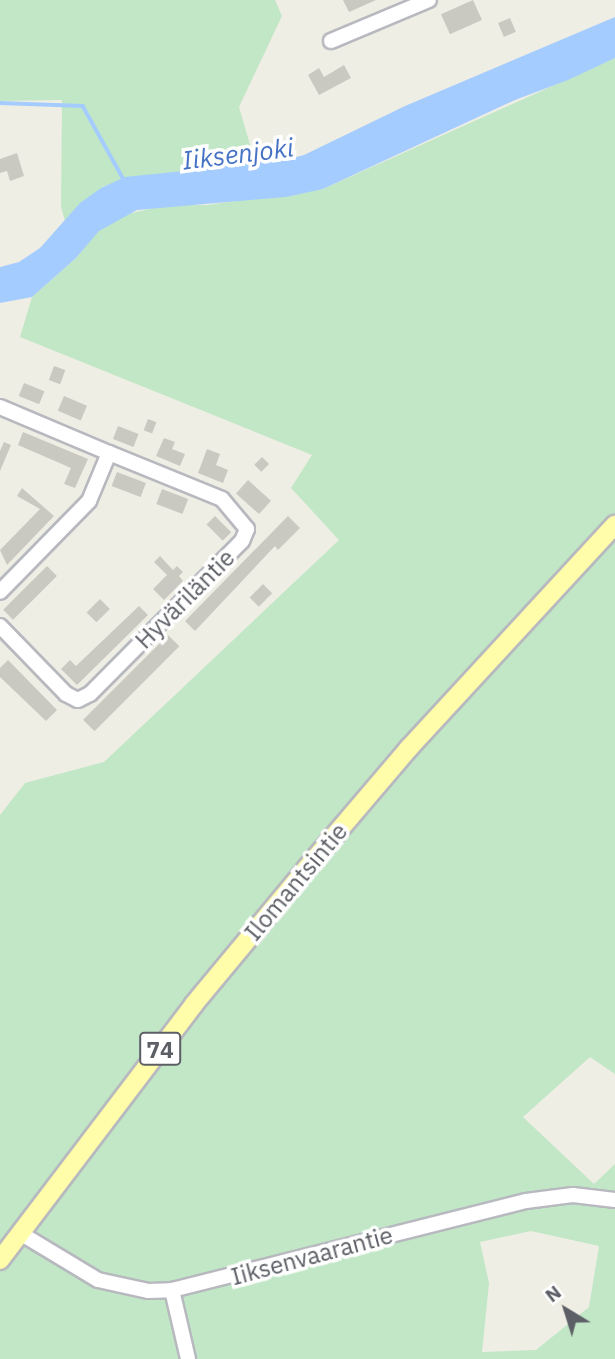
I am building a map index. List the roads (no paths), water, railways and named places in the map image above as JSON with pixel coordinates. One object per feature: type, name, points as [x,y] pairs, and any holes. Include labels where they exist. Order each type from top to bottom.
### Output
[{"type":"main road","name":"Ilomantsintie","points":[[0,1260],[194,1004],[306,869],[409,748],[615,525]]},
{"type":"street","points":[[331,41],[429,0]]},
{"type":"street","points":[[0,408],[109,453],[89,501],[0,592]]},
{"type":"street","name":"Hyväriläntie","points":[[0,626],[66,694],[78,700],[90,694],[242,541],[247,529],[222,499],[109,453]]},
{"type":"street","name":"Iiksenvaarantie","points":[[20,1233],[98,1280],[148,1291],[172,1290],[526,1201],[573,1195],[615,1199]]},
{"type":"street","points":[[172,1290],[188,1359]]},
{"type":"water","name":"Iiksenjoki","points":[[615,17],[615,58],[568,80],[515,100],[323,189],[286,197],[137,210],[99,231],[76,258],[32,297],[0,303],[0,267],[19,262],[40,248],[80,203],[101,188],[125,177],[203,169],[228,161],[278,162],[304,155],[405,106]]},
{"type":"waterway","points":[[0,103],[83,106],[123,178]]}]
